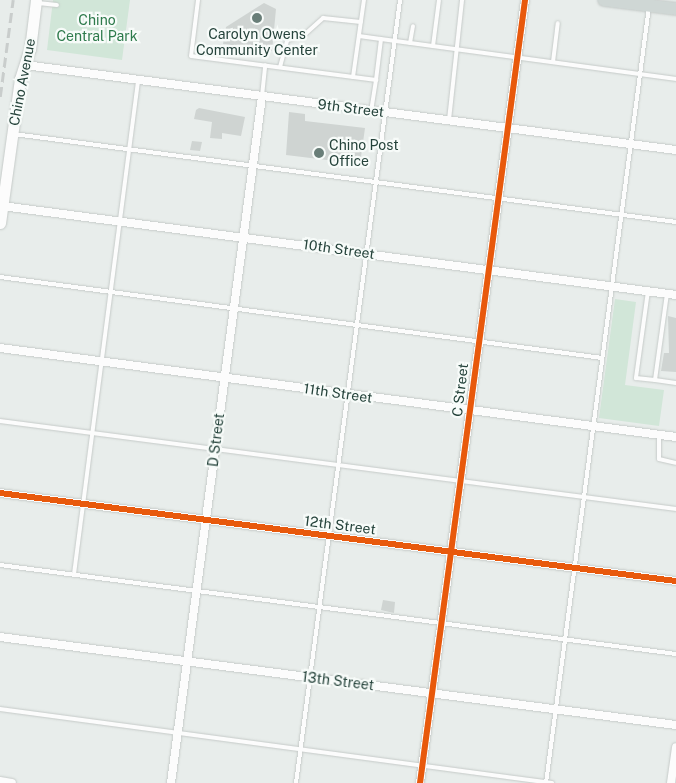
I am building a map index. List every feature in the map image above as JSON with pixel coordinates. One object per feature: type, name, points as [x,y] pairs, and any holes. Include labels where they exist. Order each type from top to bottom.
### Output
[{"type":"main road","points":[[604,0],[650,3],[676,10]]},
{"type":"main road","name":"Chino Avenue","points":[[0,223],[20,79],[25,65],[36,2]]},
{"type":"street","name":"C Street","points":[[420,783],[525,0]]},
{"type":"street","name":"9th Street","points":[[25,65],[676,150]]},
{"type":"street","name":"D Street","points":[[171,783],[262,96]]},
{"type":"street","name":"10th Street","points":[[2,206],[243,236],[676,295]]},
{"type":"street","name":"11th Street","points":[[0,348],[676,437]]},
{"type":"street","name":"12th Street","points":[[0,493],[676,581]]},
{"type":"street","name":"13th Street","points":[[0,637],[676,725]]},
{"type":"street","points":[[671,783],[676,747]]},
{"type":"street","points":[[0,782],[12,783]]},
{"type":"lane","points":[[198,0],[191,56],[376,80]]},
{"type":"lane","points":[[353,77],[364,0]]},
{"type":"lane","points":[[296,783],[384,113],[388,105],[400,0]]},
{"type":"lane","points":[[432,46],[439,0]]},
{"type":"lane","points":[[449,120],[462,0]]},
{"type":"lane","points":[[36,2],[57,5]]},
{"type":"lane","points":[[546,783],[650,3]]},
{"type":"lane","points":[[280,67],[287,40],[303,36],[323,18],[361,22]]},
{"type":"lane","points":[[553,62],[558,23]]},
{"type":"lane","points":[[410,43],[413,26]]},
{"type":"lane","points":[[359,36],[676,79]]},
{"type":"lane","points":[[371,111],[381,39]]},
{"type":"lane","points":[[262,96],[266,65]]},
{"type":"lane","points":[[74,574],[138,80]]},
{"type":"lane","points":[[12,134],[676,222]]},
{"type":"lane","points":[[0,276],[602,358]]},
{"type":"lane","points":[[648,291],[636,378],[676,383]]},
{"type":"lane","points":[[655,380],[667,294]]},
{"type":"lane","points":[[0,421],[676,509]]},
{"type":"lane","points":[[659,435],[659,459],[676,463]]},
{"type":"lane","points":[[0,565],[676,654]]},
{"type":"lane","points":[[0,709],[552,783]]},
{"type":"green space","name":"Chino Central Park","points":[[53,0],[130,0],[122,60],[47,50]]},
{"type":"green space","points":[[615,299],[636,302],[625,385],[664,390],[659,426],[599,418]]},
{"type":"building","name":"Carolyn Owens Community Center","points":[[264,3],[276,9],[272,51],[223,44],[226,27]]},
{"type":"building","points":[[199,108],[245,117],[241,136],[222,133],[222,139],[210,138],[212,122],[194,119],[196,110]]},
{"type":"building","points":[[289,112],[305,114],[305,121],[365,128],[360,164],[286,155]]},
{"type":"building","points":[[192,141],[202,142],[200,151],[190,150]]},
{"type":"building","points":[[668,316],[676,318],[676,372],[661,371],[664,353],[669,353]]},
{"type":"building","points":[[383,600],[395,602],[394,613],[381,610]]},
{"type":"railway","points":[[0,97],[13,0]]},
{"type":"cycle path","points":[[420,783],[525,0]]},
{"type":"cycle path","points":[[0,493],[676,581]]},
{"type":"place","name":"Carolyn Owens Community Center","points":[[257,18]]},
{"type":"place","name":"Chino Post Office","points":[[319,153]]}]
